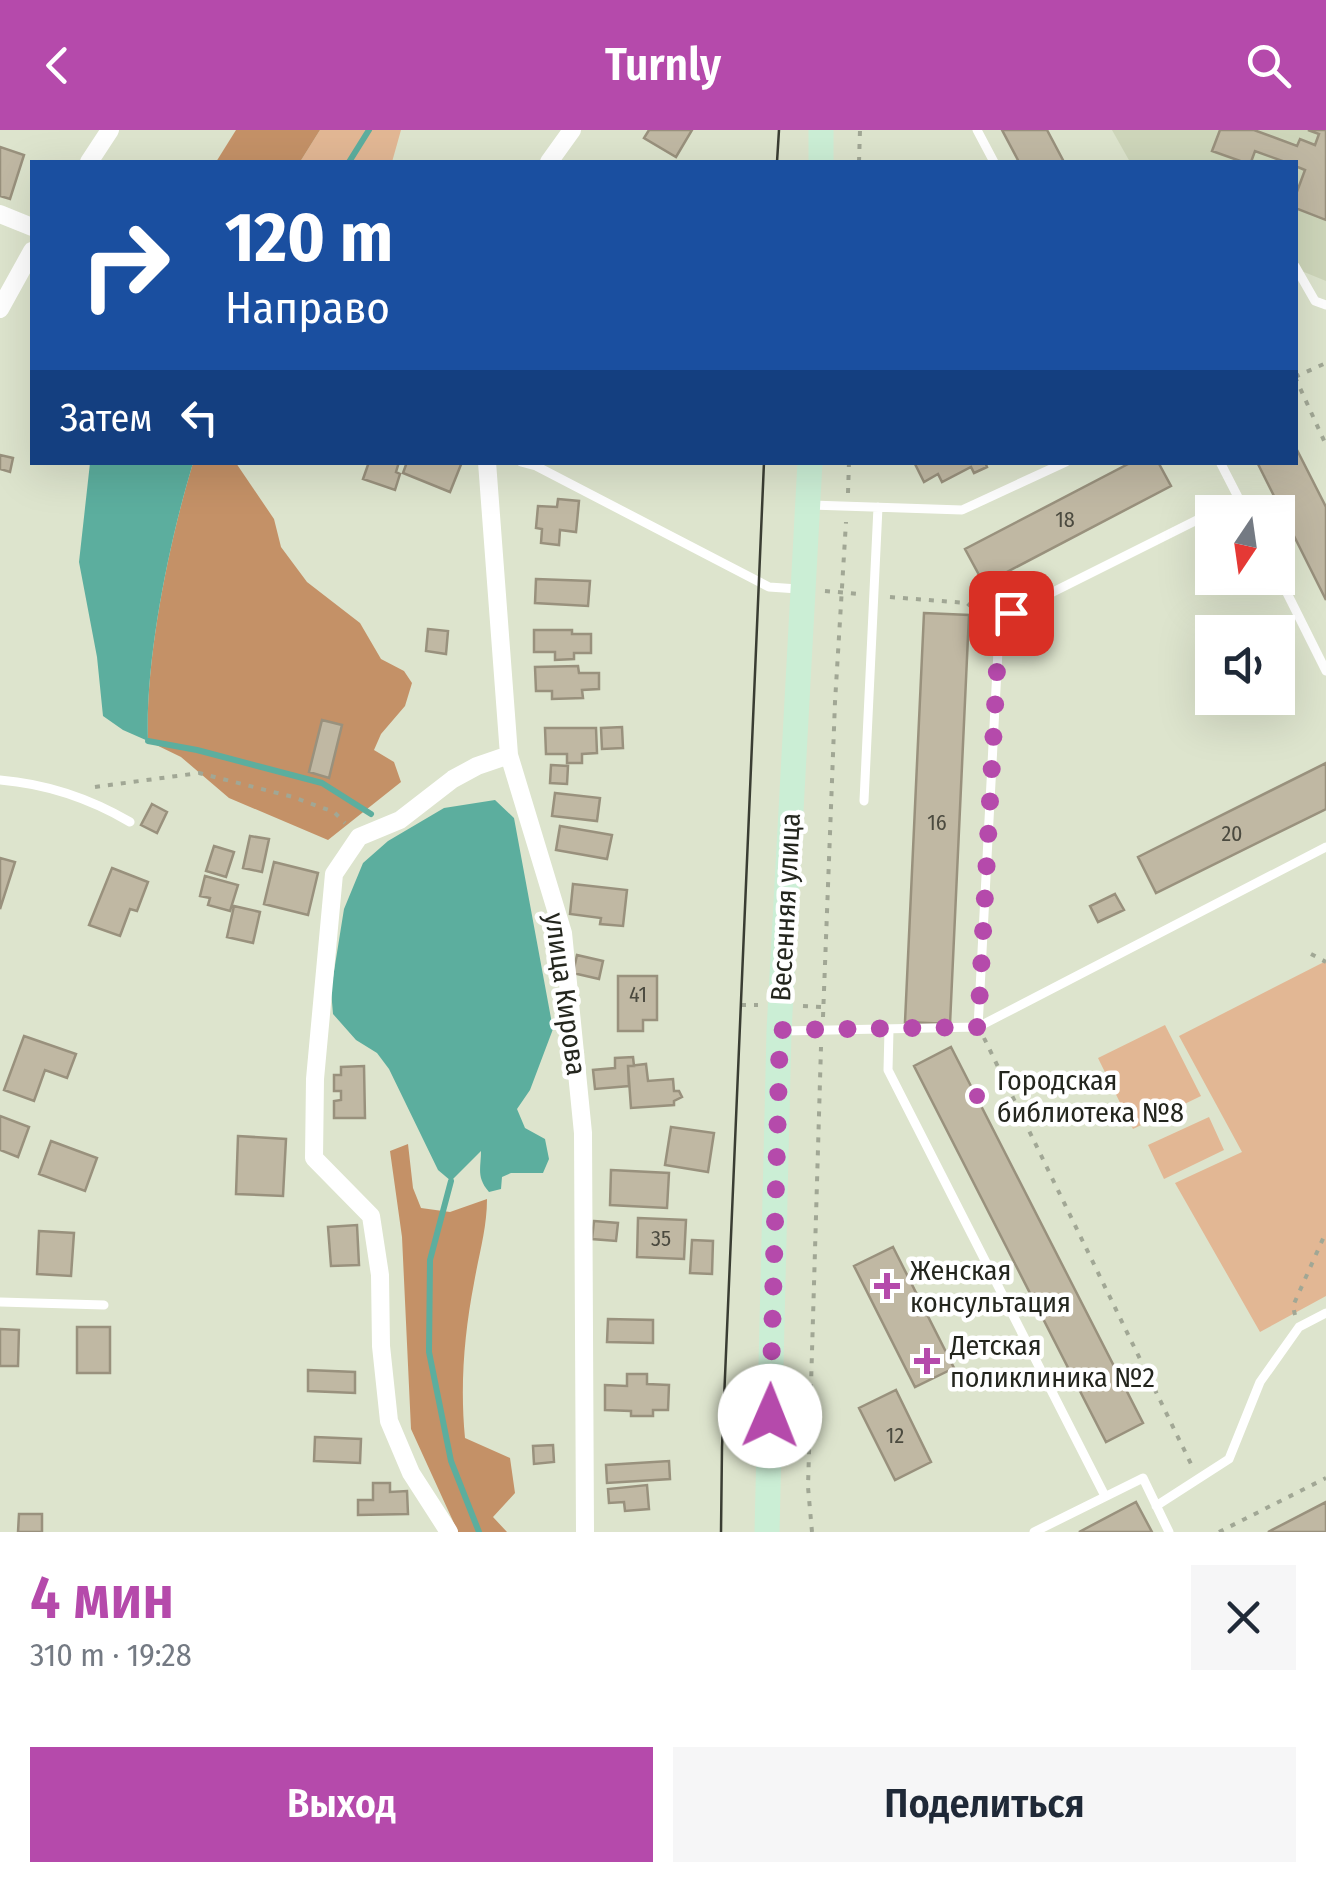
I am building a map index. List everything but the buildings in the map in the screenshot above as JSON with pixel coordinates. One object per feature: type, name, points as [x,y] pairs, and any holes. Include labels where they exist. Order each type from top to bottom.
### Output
[{"type":"main road","points":[[821,130],[821,160]]},
{"type":"main road","name":"Весенняя улица","points":[[767,1532],[780,1030],[810,465]]},
{"type":"street","points":[[91,160],[110,130]]},
{"type":"street","points":[[550,160],[572,130]]},
{"type":"street","points":[[0,214],[30,226]]},
{"type":"street","points":[[0,309],[30,256]]},
{"type":"street","name":"улица Кирова","points":[[487,465],[509,755],[563,932],[582,1115],[585,1532]]},
{"type":"street","points":[[449,1532],[411,1472],[389,1421],[381,1346],[380,1274],[371,1216],[314,1158],[315,1079],[334,874],[359,836],[400,820],[453,779],[477,766],[509,755]]},
{"type":"lane","points":[[977,130],[993,160]]},
{"type":"lane","points":[[1298,272],[1314,302],[1326,305]]},
{"type":"lane","points":[[532,465],[770,587],[801,589]]},
{"type":"lane","points":[[808,504],[962,510],[1060,465]]},
{"type":"lane","points":[[1222,465],[1237,495]]},
{"type":"lane","points":[[864,801],[878,507]]},
{"type":"lane","points":[[978,1027],[999,632],[1011,613],[1195,521]]},
{"type":"lane","points":[[1288,595],[1326,671]]},
{"type":"lane","points":[[0,780],[68,792],[100,804],[130,822]]},
{"type":"lane","points":[[780,1030],[978,1027],[1326,847]]},
{"type":"lane","points":[[889,1030],[888,1070],[1106,1496]]},
{"type":"lane","points":[[0,1302],[104,1305]]},
{"type":"lane","points":[[1156,1506],[1229,1459],[1260,1382],[1299,1327],[1326,1313]]},
{"type":"lane","points":[[1034,1532],[1142,1478],[1170,1532]]},
{"type":"path","points":[[859,160],[860,130]]},
{"type":"path","points":[[1298,376],[1326,363]]},
{"type":"path","points":[[1298,384],[1326,445]]},
{"type":"path","points":[[812,1532],[808,1487],[822,1030],[849,465]]},
{"type":"path","points":[[889,596],[967,603],[999,632]]},
{"type":"path","points":[[68,792],[199,773],[293,796],[334,812],[359,836]]},
{"type":"path","points":[[1311,954],[1326,962]]},
{"type":"path","points":[[978,1027],[1199,1479]]},
{"type":"path","points":[[1299,1327],[1293,1306],[1326,1232]]},
{"type":"path","points":[[1220,1532],[1326,1478]]},
{"type":"shaded area","points":[[236,130],[320,130],[301,160],[217,160]]},
{"type":"shaded area","points":[[320,130],[401,130],[393,160],[301,160]]},
{"type":"shaded area","points":[[1112,130],[1326,130],[1326,281],[1304,272],[1298,274],[1298,160],[1129,160]]},
{"type":"shaded area","points":[[192,465],[237,465],[274,519],[281,547],[307,582],[360,623],[381,659],[404,671],[412,683],[405,706],[381,734],[374,750],[394,762],[401,782],[328,840],[229,798],[181,757],[148,741],[150,674],[175,528]]},
{"type":"shaded area","points":[[1326,961],[1326,1296],[1260,1332],[1175,1183],[1242,1152],[1179,1036]]},
{"type":"shaded area","points":[[1165,1025],[1201,1096],[1133,1129],[1098,1058]]},
{"type":"shaded area","points":[[1209,1117],[1224,1150],[1164,1179],[1148,1145]]},
{"type":"shaded area","points":[[408,1144],[413,1188],[421,1208],[450,1212],[487,1199],[465,1341],[465,1438],[510,1458],[515,1493],[493,1517],[507,1532],[458,1532],[411,1429],[402,1237],[390,1151]]},
{"type":"water","points":[[90,465],[192,465],[160,601],[150,674],[148,741],[103,716],[97,657],[79,562]]},
{"type":"water","points":[[495,800],[514,818],[553,1029],[530,1090],[517,1109],[525,1128],[545,1139],[549,1159],[543,1173],[511,1173],[502,1177],[501,1189],[489,1192],[481,1177],[481,1151],[451,1181],[438,1170],[389,1069],[377,1053],[356,1040],[333,1014],[331,990],[344,909],[363,863],[388,841],[444,808]]},
{"type":"waterway","points":[[350,160],[369,130]]},
{"type":"waterway","points":[[148,741],[322,783],[371,814]]},
{"type":"waterway","points":[[451,1181],[430,1260],[429,1352],[451,1461],[479,1532]]},
{"type":"tram line","points":[[777,160],[779,130]]},
{"type":"tram line","points":[[721,1532],[764,465]]},
{"type":"place","name":"Городская библиотека №8","points":[[977,1096]]},
{"type":"place","name":"Женская консультация","points":[[887,1286]]},
{"type":"place","name":"Детская поликлиника №2","points":[[927,1361]]},
{"type":"route","points":[[770,1416],[780,1030],[978,1027],[999,632],[1011,613]]}]
